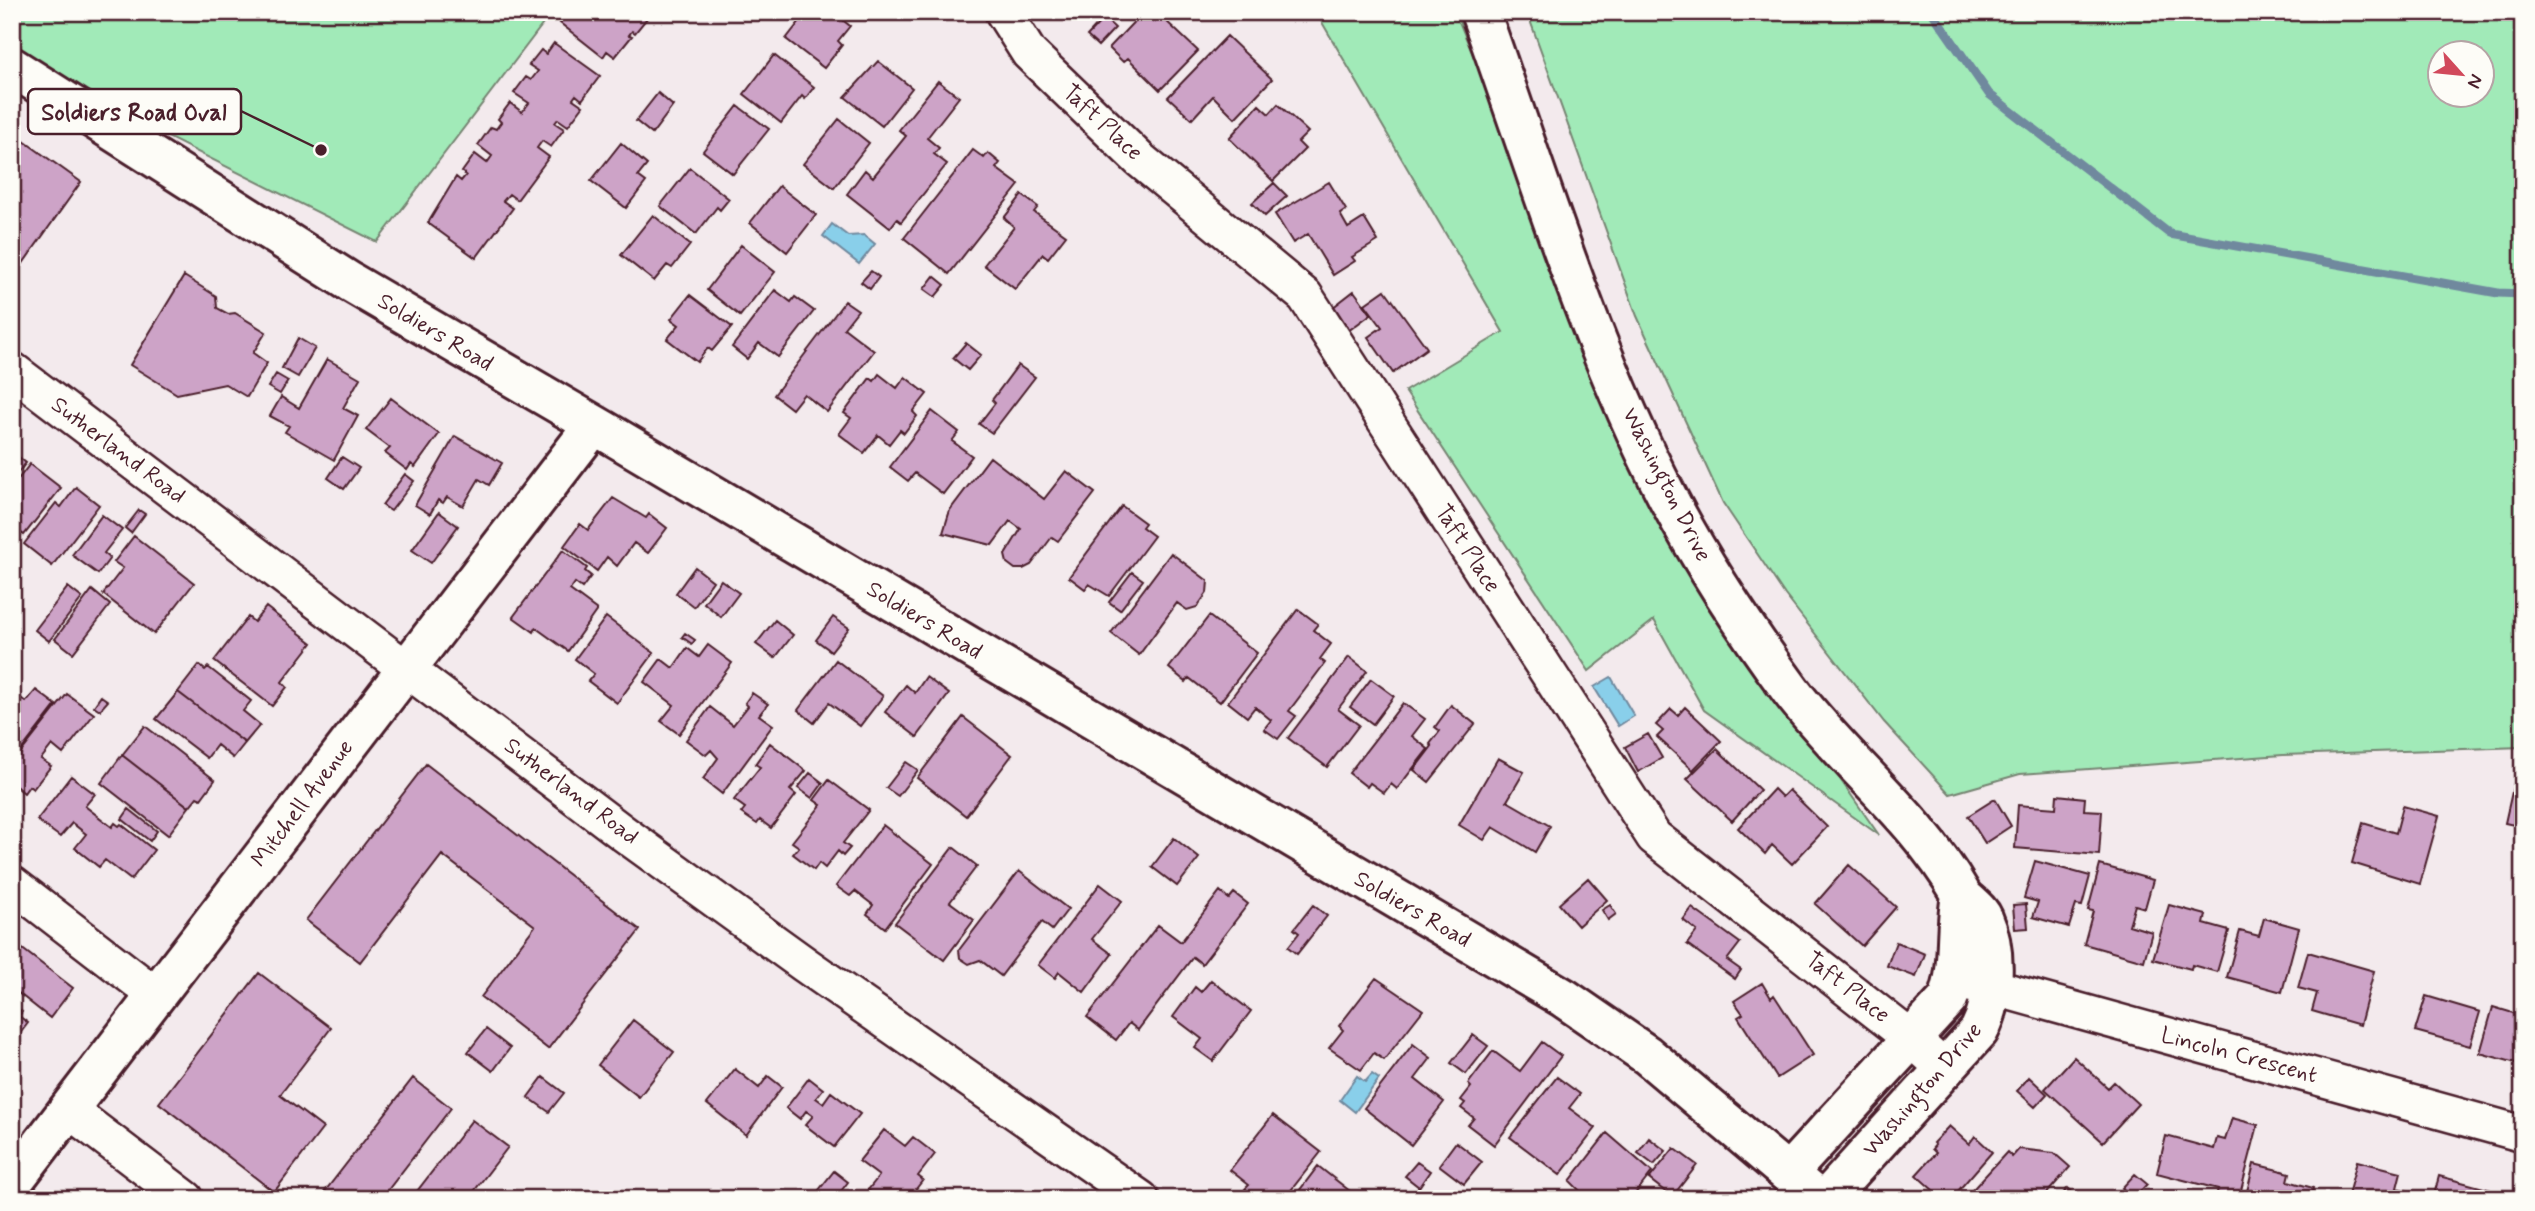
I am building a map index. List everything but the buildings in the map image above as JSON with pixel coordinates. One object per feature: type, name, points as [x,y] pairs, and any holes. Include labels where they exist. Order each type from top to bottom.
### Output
[{"type":"street","name":"Taft Place","points":[[1003,12],[1028,53],[1139,159],[1305,296],[1654,837],[1913,1040],[1947,1070]]},
{"type":"street","name":"Washington Drive","points":[[1480,12],[1589,315],[1624,404],[1668,498],[1705,564],[1793,693],[1935,853],[1950,872],[1961,896],[1983,915],[1991,949],[1973,985],[1948,999],[1790,1172]]},
{"type":"street","name":"Soldiers Road","points":[[12,67],[349,282],[1564,998],[1647,1055],[1790,1172],[1818,1199]]},
{"type":"street","name":"Sutherland Road","points":[[12,370],[623,833],[772,941],[1141,1199]]},
{"type":"street","name":"Mitchell Avenue","points":[[12,1183],[594,425]]},
{"type":"street","points":[[12,884],[157,996]]},
{"type":"street","name":"Washington Drive","points":[[1826,1199],[1947,1070],[1979,1031],[1988,1013],[1973,985]]},
{"type":"street","name":"Lincoln Crescent","points":[[1973,985],[2523,1134]]},
{"type":"street","points":[[69,1110],[186,1199]]},
{"type":"green space","points":[[12,12],[552,12],[377,242],[12,59]]},
{"type":"green space","points":[[1316,12],[1455,12],[1685,557],[1879,835],[1704,710],[1654,620],[1589,671],[1405,391],[1503,332]]},
{"type":"green space","points":[[1527,12],[2523,12],[2523,747],[2283,755],[2020,774],[1950,794],[1884,722],[1785,595],[1723,503],[1637,316]]},
{"type":"water","points":[[832,224],[848,236],[864,235],[875,244],[859,264],[823,236]]},
{"type":"water","points":[[1611,677],[1634,716],[1618,726],[1594,687]]},
{"type":"water","points":[[1372,1074],[1379,1079],[1355,1112],[1340,1100],[1357,1076],[1365,1082]]},
{"type":"waterway","points":[[1932,12],[1989,94],[2170,234],[2498,293],[2523,294]]},
{"type":"place","name":"Soldiers Road Oval","points":[[321,150]]}]
